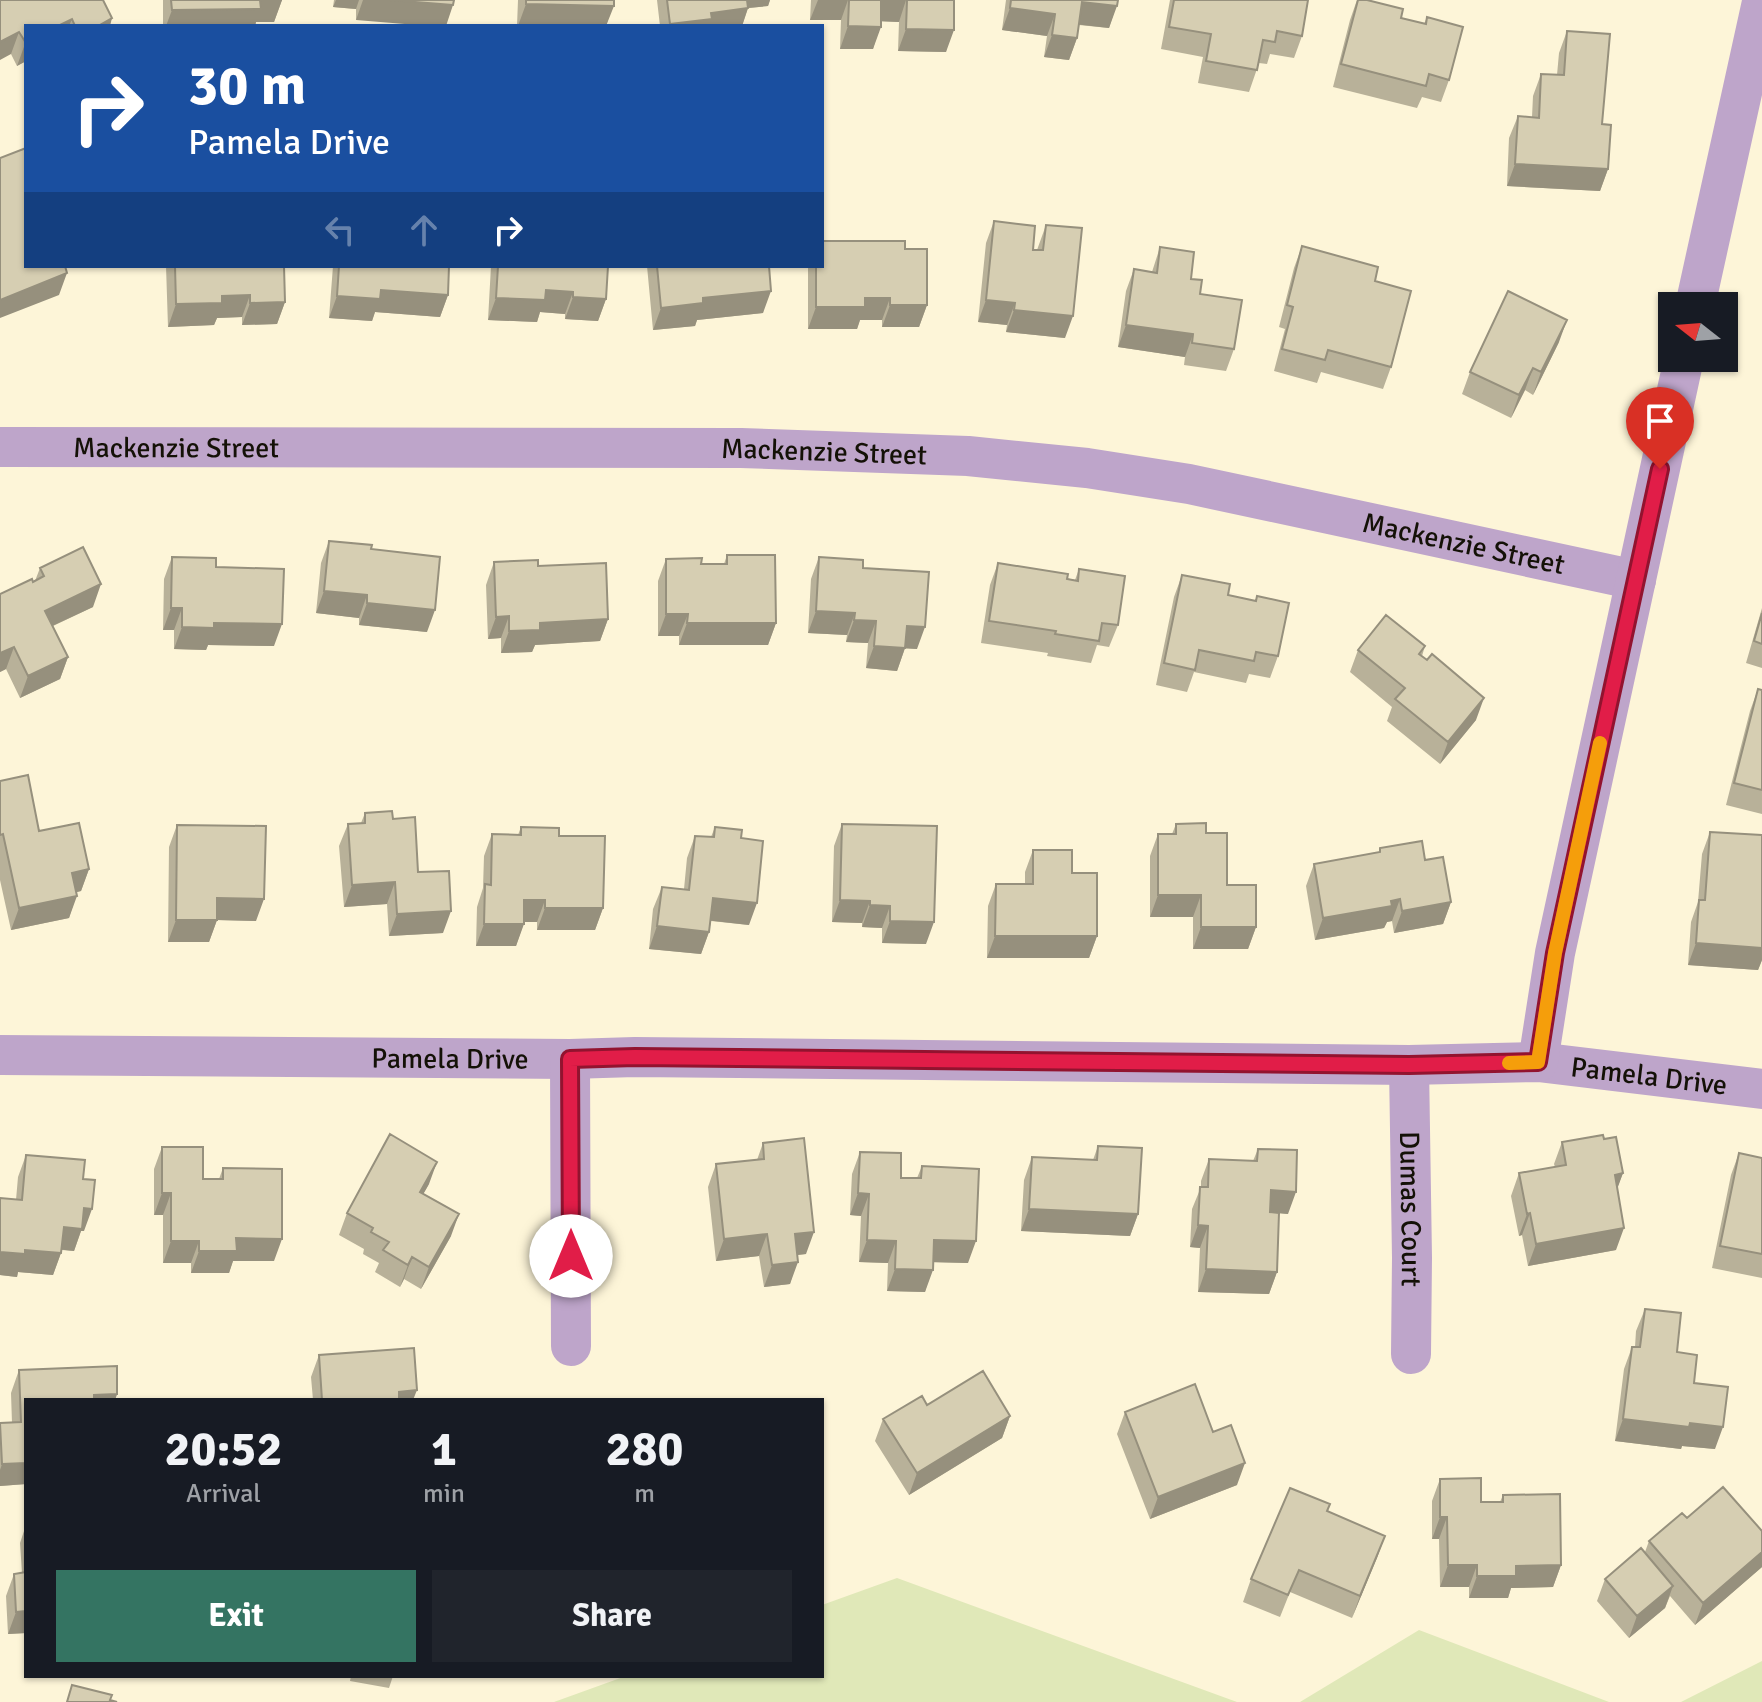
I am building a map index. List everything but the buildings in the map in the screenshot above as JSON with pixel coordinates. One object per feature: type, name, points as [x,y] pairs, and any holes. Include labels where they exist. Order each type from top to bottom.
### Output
[{"type":"street","points":[[1698,292],[1762,2]]},
{"type":"street","points":[[1538,1062],[1555,953],[1681,372]]},
{"type":"street","name":"Mackenzie Street","points":[[0,447],[741,448],[968,456],[1087,468],[1189,484],[1636,580]]},
{"type":"street","name":"Pamela Drive","points":[[0,1055],[635,1057],[1409,1065],[1538,1062],[1762,1089]]},
{"type":"street","points":[[570,1059],[571,1346]]},
{"type":"street","name":"Dumas Court","points":[[1409,1065],[1411,1354]]},
{"type":"green space","points":[[897,1578],[1237,1702],[554,1702],[620,1678],[824,1678],[824,1604]]},
{"type":"green space","points":[[1419,1630],[1609,1702],[1300,1702]]},
{"type":"green space","points":[[1762,1661],[1762,1702],[1681,1702]]},
{"type":"slow traffic","points":[[1509,1063],[1538,1062],[1555,953],[1600,743]]},
{"type":"route","points":[[571,1256],[570,1059],[635,1057],[1409,1065],[1538,1062],[1555,953],[1660,469]]}]
